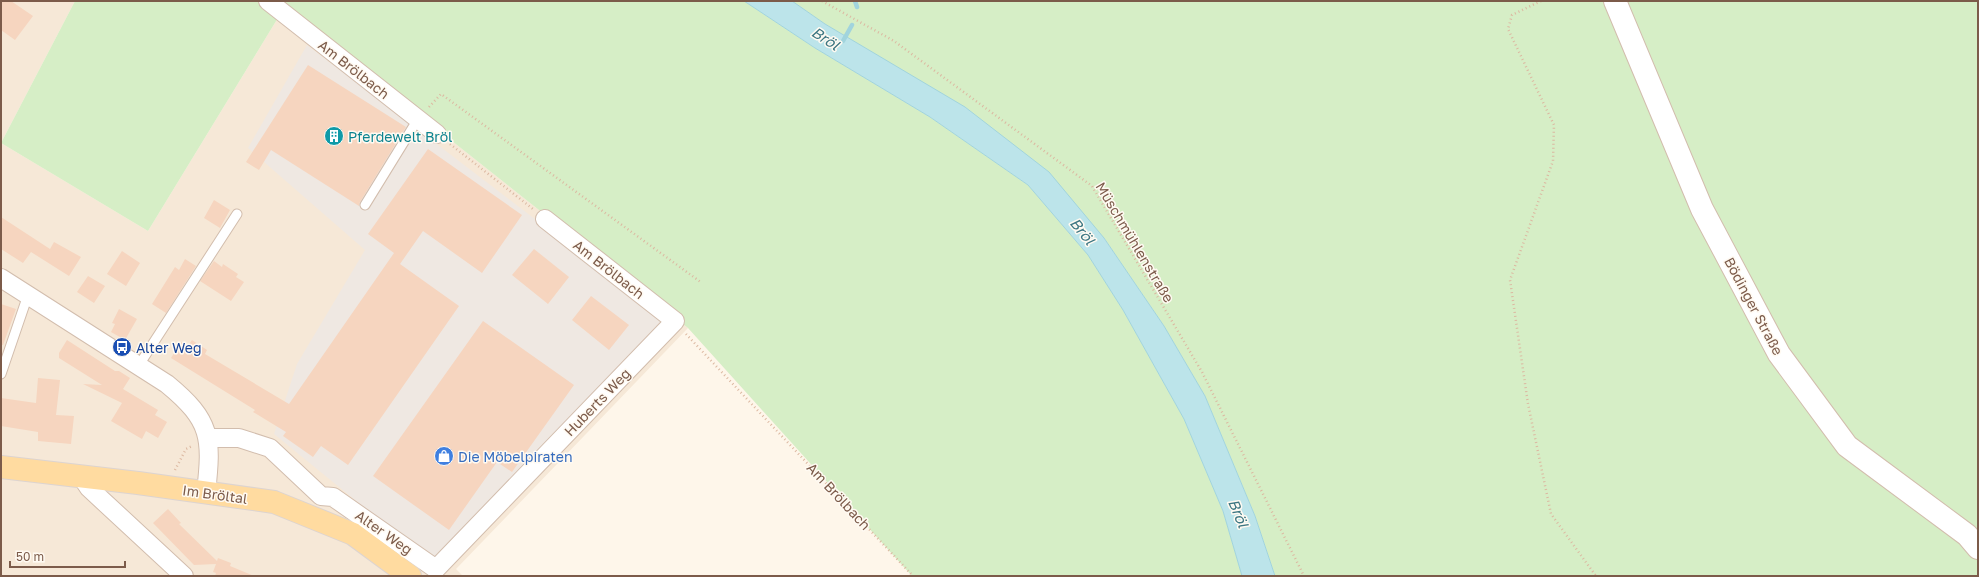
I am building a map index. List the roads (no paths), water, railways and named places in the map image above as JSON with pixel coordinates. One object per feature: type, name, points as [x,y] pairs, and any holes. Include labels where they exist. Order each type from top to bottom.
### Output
[{"type":"main road","name":"Im Bröltal","points":[[1,467],[81,476],[274,502],[353,534],[410,576]]},
{"type":"street","name":"Am Brölbach","points":[[268,1],[437,134]]},
{"type":"street","name":"Bödinger Straße","points":[[1615,1],[1702,209],[1779,354],[1847,446],[1967,535],[1978,548]]},
{"type":"street","name":"Am Brölbach","points":[[546,219],[675,322]]},
{"type":"street","points":[[1,278],[139,365],[167,384],[186,400],[198,416],[208,438],[209,459],[206,493]]},
{"type":"street","name":"Huberts Weg","points":[[436,569],[675,322]]},
{"type":"street","name":"Alter Weg","points":[[208,438],[239,438],[270,448],[321,496],[333,497],[436,569]]},
{"type":"street","points":[[81,476],[89,488],[184,576]]},
{"type":"lane","points":[[365,205],[418,119]]},
{"type":"lane","points":[[139,365],[237,214]]},
{"type":"lane","points":[[1,374],[28,295]]},
{"type":"water","name":"Bröl","points":[[744,1],[792,1],[825,24],[965,107],[1049,172],[1104,238],[1164,326],[1205,396],[1255,516],[1275,576],[1242,576],[1223,511],[1184,419],[1123,310],[1088,255],[1028,185],[930,117],[815,48]]},
{"type":"waterway","points":[[855,1],[857,7]]},
{"type":"waterway","name":"Bröl","points":[[843,41],[852,25]]},
{"type":"place","name":"Pferdewelt Bröl","points":[[334,136]]},
{"type":"place","name":"Alter Weg","points":[[122,347]]},
{"type":"place","name":"Die Möbelpiraten","points":[[444,456]]}]
